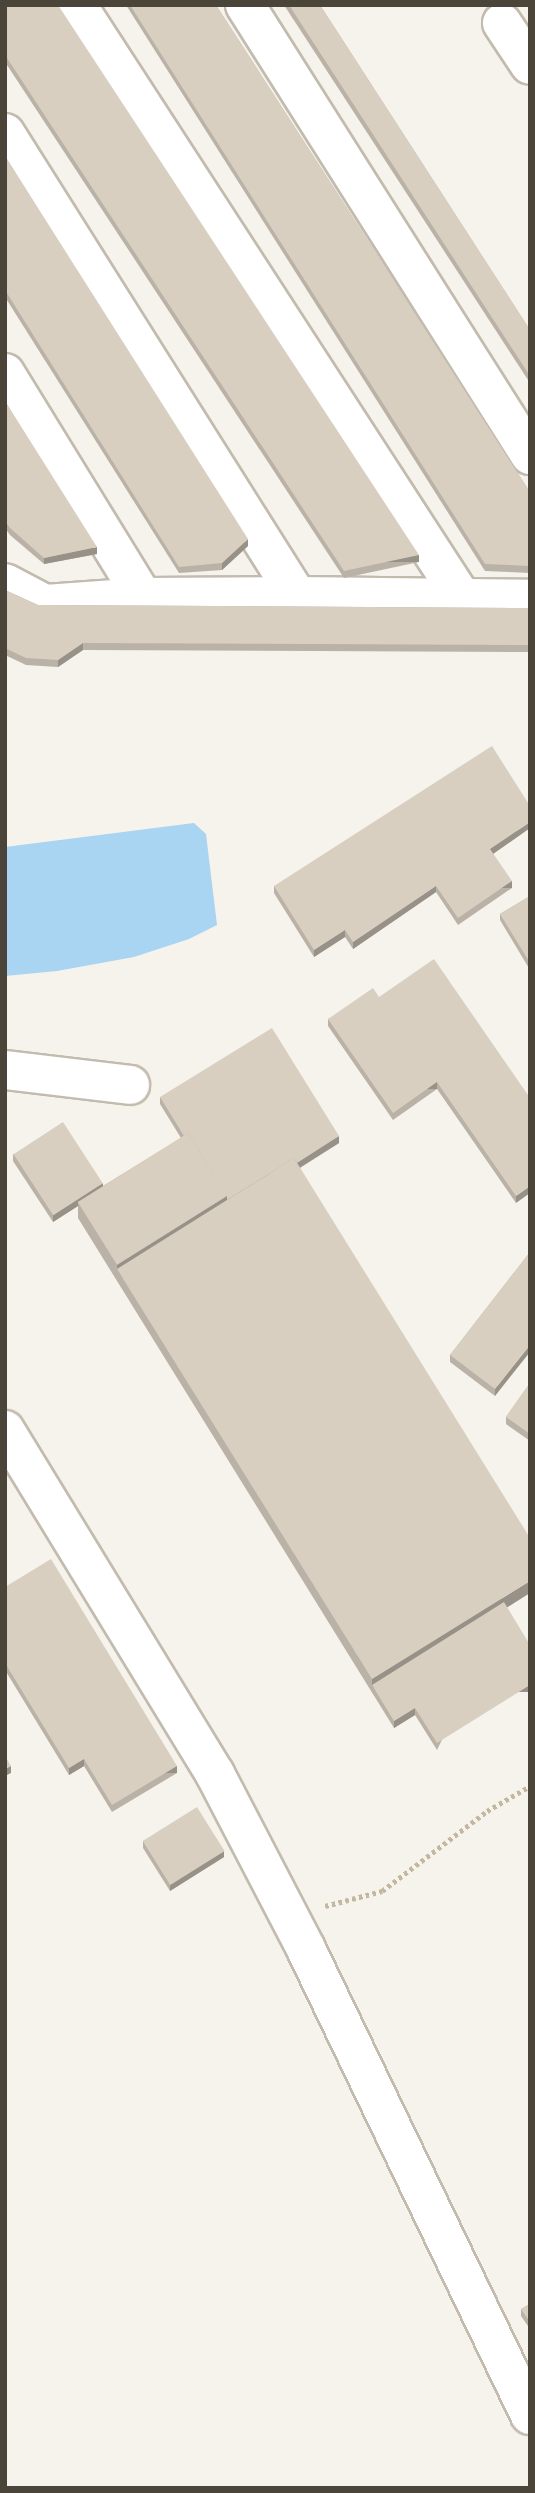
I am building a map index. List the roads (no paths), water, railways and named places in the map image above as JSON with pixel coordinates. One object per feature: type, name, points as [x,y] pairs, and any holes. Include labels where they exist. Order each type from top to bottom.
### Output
[{"type":"lane","points":[[78,5],[461,598]]},
{"type":"lane","points":[[245,5],[530,455]]},
{"type":"lane","points":[[502,23],[530,65]]},
{"type":"lane","points":[[5,133],[297,596]]},
{"type":"lane","points":[[5,373],[143,597]]},
{"type":"lane","points":[[5,583],[45,604],[143,597],[530,599]]},
{"type":"lane","points":[[5,1070],[130,1085]]},
{"type":"lane","points":[[5,1430],[215,1774],[288,1914],[530,2415]]},
{"type":"water","points":[[194,823],[206,834],[217,925],[189,939],[134,957],[57,971],[5,976],[5,847]]}]
